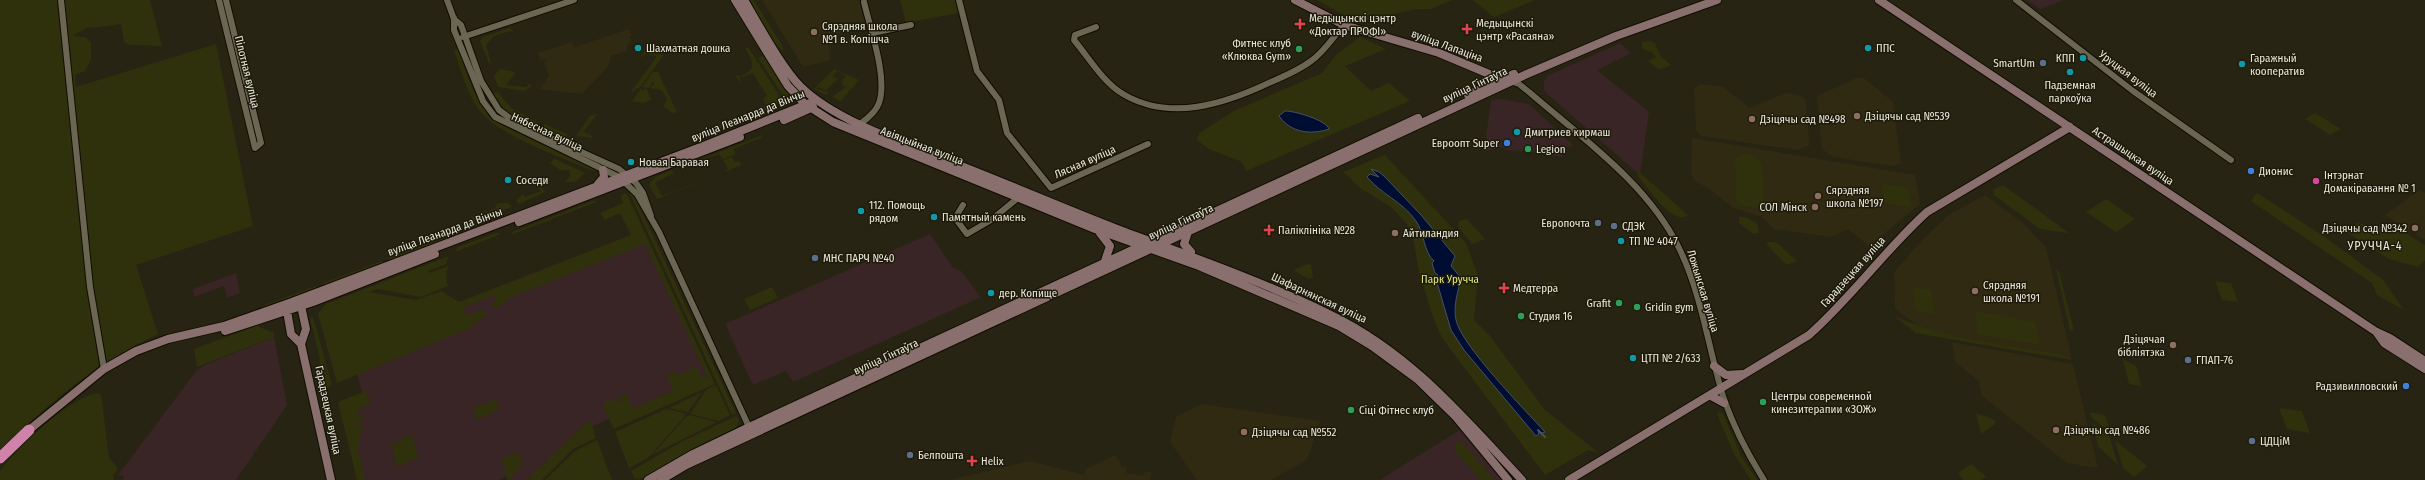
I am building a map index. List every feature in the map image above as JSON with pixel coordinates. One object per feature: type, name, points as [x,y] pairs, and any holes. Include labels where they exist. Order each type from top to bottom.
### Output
[{"type":"highway","points":[[0,455],[29,430]]},
{"type":"highway","points":[[0,458],[29,430]]},
{"type":"main road","name":"Авіяцыйная вуліца","points":[[735,0],[780,76],[808,106],[833,122],[934,159],[962,166],[1151,244]]},
{"type":"main road","name":"Авіяцыйная вуліца","points":[[744,0],[769,42],[800,86],[818,102],[860,124],[934,159],[946,168],[1095,229],[1141,245],[1151,244]]},
{"type":"main road","name":"вуліца Лапаціна","points":[[1295,0],[1344,25],[1440,53],[1502,79]]},
{"type":"main road","name":"вуліца Гінтаўта","points":[[648,480],[693,454],[751,430],[1482,88],[1605,34],[1702,0]]},
{"type":"main road","name":"вуліца Гінтаўта","points":[[1151,244],[1161,244],[1188,232],[1510,81],[1616,36],[1717,0]]},
{"type":"main road","name":"Астрашыцкая вуліца","points":[[1879,0],[2375,331],[2390,338],[2425,360]]},
{"type":"main road","points":[[1344,25],[1438,56],[1484,75],[1502,79]]},
{"type":"main road","points":[[1482,88],[1486,81],[1484,75]]},
{"type":"main road","name":"Ложынская вуліца","points":[[1502,79],[1510,81]]},
{"type":"main road","name":"вуліца Леанарда да Вінчы","points":[[177,337],[229,330],[301,306],[818,102]]},
{"type":"main road","name":"Гарадзецкая вуліца","points":[[1569,480],[1711,396],[1809,335],[1837,310],[1907,230],[1927,212],[2070,127]]},
{"type":"main road","points":[[946,168],[957,169],[962,166]]},
{"type":"main road","points":[[593,186],[603,178],[602,170]]},
{"type":"main road","name":"вуліца Леанарда да Вінчы","points":[[177,337],[224,326],[292,302],[593,186],[626,178]]},
{"type":"main road","points":[[1095,229],[1110,242],[1111,251],[1105,261]]},
{"type":"main road","points":[[1188,232],[1185,247],[1202,259]]},
{"type":"main road","name":"Шафарнянская вуліца","points":[[1151,244],[1321,317],[1372,346],[1402,367],[1440,400],[1508,480]]},
{"type":"main road","name":"Шафарнянская вуліца","points":[[1161,244],[1202,259],[1319,309],[1383,345],[1431,383],[1522,480]]},
{"type":"main road","name":"вуліца Гінтаўта","points":[[661,480],[751,430],[1141,245]]},
{"type":"main road","points":[[287,311],[292,302],[301,306]]},
{"type":"main road","name":"Гарадзецкая вуліца","points":[[301,306],[306,329],[301,344],[331,480]]},
{"type":"main road","name":"Гарадзецкая вуліца","points":[[287,311],[291,334],[301,344]]},
{"type":"main road","name":"Астрашыцкая вуліца","points":[[2375,331],[2384,343],[2425,369]]},
{"type":"main road","points":[[29,430],[104,369],[144,347],[177,337]]},
{"type":"main road","points":[[1714,366],[1726,375],[1745,374]]},
{"type":"main road","points":[[1711,396],[1724,403]]},
{"type":"street","points":[[61,0],[90,287],[104,369]]},
{"type":"street","name":"Пілотная вуліца","points":[[219,0],[255,148],[261,143],[226,0]]},
{"type":"street","name":"Нябесная вуліца","points":[[447,0],[454,18],[461,25],[493,104],[505,116],[608,162],[626,178],[652,218],[714,344],[751,430]]},
{"type":"street","points":[[458,39],[574,0]]},
{"type":"street","name":"Лясная вуліца","points":[[960,0],[977,71],[999,100],[1007,133],[1051,188],[1148,144]]},
{"type":"street","name":"Уруцкая вуліца","points":[[2016,0],[2177,123],[2231,160]]},
{"type":"street","points":[[860,124],[874,111],[881,95],[872,33],[864,2]]},
{"type":"street","name":"Нябесная вуліца","points":[[454,18],[453,27],[486,107],[499,120],[602,170],[626,178]]},
{"type":"street","points":[[872,33],[912,25]]},
{"type":"street","points":[[1096,27],[1075,35],[1074,40],[1114,86],[1124,94],[1146,104],[1181,109],[1220,104],[1302,67],[1313,60],[1344,25]]},
{"type":"street","points":[[227,32],[233,30]]},
{"type":"street","name":"Ложынская вуліца","points":[[1510,81],[1519,84],[1529,92],[1625,179],[1648,202],[1668,230],[1688,274],[1724,403],[1743,449],[1764,480]]},
{"type":"street","points":[[523,132],[530,128]]},
{"type":"street","points":[[963,205],[955,218],[967,234],[991,220],[1019,197]]},
{"type":"shaded area","name":"Сярэдняя школа №1 в. Копішча","points":[[762,0],[859,0],[866,28],[827,35],[831,60],[803,67]]},
{"type":"shaded area","points":[[2027,0],[2064,0],[2040,9]]},
{"type":"shaded area","points":[[629,29],[632,34],[629,39],[632,39],[627,46],[627,51],[611,56],[608,67],[582,94],[540,89],[549,75],[544,64],[546,59],[540,60],[538,53],[572,42],[575,47]]},
{"type":"shaded area","points":[[1620,43],[1631,53],[1597,70],[1649,112],[1640,175],[1546,93],[1544,89],[1544,82],[1547,76]]},
{"type":"shaded area","name":"Дзіцячы сад №539","points":[[1856,78],[1864,78],[1893,102],[1901,164],[1892,166],[1833,157],[1822,149],[1817,96]]},
{"type":"shaded area","name":"Дзіцячы сад №498","points":[[1701,84],[1723,87],[1750,108],[1785,93],[1799,95],[1805,99],[1810,145],[1798,150],[1701,136],[1696,130],[1694,88]]},
{"type":"shaded area","points":[[1500,99],[1529,104],[1574,146],[1565,147],[1562,157],[1517,150],[1512,151],[1499,147],[1484,152],[1491,101]]},
{"type":"shaded area","name":"Сярэдняя школа №197","points":[[1692,138],[1915,175],[1920,204],[1869,246],[1848,229],[1831,237],[1774,229],[1762,217],[1733,208],[1708,188],[1695,181],[1691,174]]},
{"type":"shaded area","name":"Дзіцячы сад №342","points":[[2419,190],[2425,193],[2425,240],[2385,215]]},
{"type":"shaded area","name":"Сярэдняя школа №191","points":[[1985,195],[2023,223],[2046,247],[2072,360],[1932,336],[1895,309],[1894,272],[1923,239],[1950,214]]},
{"type":"shaded area","points":[[930,234],[953,268],[961,271],[981,297],[793,382],[786,371],[753,385],[725,324]]},
{"type":"shaded area","points":[[647,240],[709,375],[577,433],[528,480],[508,480],[506,476],[498,480],[362,480],[348,420],[362,393],[357,373],[460,304]]},
{"type":"shaded area","points":[[236,273],[240,293],[227,298],[224,286],[194,297],[193,289]]},
{"type":"shaded area","points":[[274,337],[287,405],[236,480],[123,480],[124,476],[118,475],[197,370],[205,365]]},
{"type":"shaded area","name":"Дзіцячы сад №486","points":[[1952,342],[2073,364],[2098,468],[2067,463],[1982,396],[1979,381],[1955,362]]},
{"type":"shaded area","name":"Дзіцячы сад №552","points":[[1201,404],[1320,421],[1307,460],[1271,480],[1197,480],[1170,442],[1176,417]]},
{"type":"shaded area","points":[[1460,430],[1501,480],[1380,480],[1413,459]]},
{"type":"shaded area","points":[[1115,455],[1121,462],[1120,466],[1127,468],[1126,473],[1143,476],[1145,471],[1152,473],[1150,480],[950,480],[1030,461],[1084,475],[1086,469]]},
{"type":"green space","points":[[0,0],[150,0],[162,46],[130,45],[124,42],[121,24],[93,28],[89,27],[72,36],[85,37],[91,42],[91,59],[85,71],[75,75],[76,87],[216,44],[253,226],[136,265],[158,334],[136,345],[94,371],[54,401],[0,452]]},
{"type":"green space","points":[[749,0],[754,0],[783,47],[783,51],[773,41]]},
{"type":"green space","points":[[900,0],[957,0],[958,13],[906,23]]},
{"type":"green space","points":[[1317,0],[1453,0],[1430,9],[1417,9],[1361,21],[1345,16]]},
{"type":"green space","points":[[1473,0],[1535,0],[1494,17]]},
{"type":"green space","points":[[510,28],[514,32],[511,31],[494,36],[486,45],[491,63],[489,63],[480,41],[483,37]]},
{"type":"green space","points":[[1360,37],[1386,49],[1345,66],[1371,91],[1389,83],[1410,101],[1246,171],[1242,162],[1209,149],[1197,140],[1199,133],[1234,111],[1322,73],[1337,54]]},
{"type":"green space","points":[[1651,41],[1655,43],[1661,57],[1671,65],[1659,70],[1648,61],[1656,57],[1652,52],[1642,49],[1642,42]]},
{"type":"green space","points":[[748,47],[779,95],[777,107],[705,134],[704,130],[761,111],[766,106],[763,98],[767,96],[753,73],[739,78],[741,84],[736,77],[737,74],[739,77],[745,74],[751,68],[752,61],[745,48]]},
{"type":"green space","points":[[458,49],[475,93],[487,112],[496,120],[506,127],[597,171],[591,170],[529,144],[498,127],[486,117],[473,101],[467,87],[454,51]]},
{"type":"green space","points":[[644,52],[664,55],[641,86],[630,93],[656,58],[656,56],[645,54],[638,59]]},
{"type":"green space","points":[[763,56],[790,95],[784,97],[758,58]]},
{"type":"green space","points":[[500,69],[516,72],[506,85],[526,87],[529,84],[533,85],[525,91],[498,87],[494,76]]},
{"type":"green space","points":[[834,69],[859,80],[841,101],[832,97],[846,87],[842,85],[843,79],[846,76],[837,71],[832,76],[838,79],[826,90],[818,87],[816,89],[828,92],[827,95],[814,89]]},
{"type":"green space","points":[[653,72],[658,72],[677,112],[673,113],[663,107],[667,99],[662,90],[650,88],[655,83],[652,82],[649,88],[642,87]]},
{"type":"green space","points":[[641,89],[644,92],[644,89],[647,89],[651,100],[643,103],[632,101]]},
{"type":"green space","points":[[498,92],[511,108],[539,123],[531,125],[506,112],[493,94]]},
{"type":"green space","points":[[2315,113],[2341,129],[2330,135],[2305,119]]},
{"type":"green space","points":[[597,114],[583,132],[593,136],[592,138],[576,136],[590,116]]},
{"type":"green space","points":[[544,124],[567,134],[567,136],[560,138],[541,128]]},
{"type":"green space","points":[[760,136],[763,137],[733,149],[736,154],[723,159],[719,154],[681,167]]},
{"type":"green space","points":[[1748,154],[1762,163],[1764,204],[1756,207],[1743,205],[1736,200],[1735,159],[1740,155]]},
{"type":"green space","name":"Парк Уручча","points":[[1385,155],[1466,243],[1478,275],[1474,320],[1490,336],[1545,410],[1599,453],[1588,450],[1545,475],[1442,338],[1433,317],[1419,272],[1413,238],[1407,224],[1391,207],[1360,188],[1343,172]]},
{"type":"green space","points":[[732,157],[735,162],[739,161],[741,165],[723,173],[728,169],[723,160]]},
{"type":"green space","points":[[555,159],[585,173],[575,182],[565,182],[570,176],[570,170],[560,170],[550,163]]},
{"type":"green space","points":[[672,170],[674,173],[655,183],[662,196],[717,175],[657,199],[649,185],[655,177]]},
{"type":"green space","points":[[1638,171],[1688,215],[1681,217],[1668,211],[1638,176]]},
{"type":"green space","points":[[1882,183],[1908,188],[1911,207],[1884,203]]},
{"type":"green space","points":[[2003,185],[2069,233],[2040,229],[1994,195],[1993,190]]},
{"type":"green space","points":[[542,187],[545,192],[519,204],[516,201],[523,193],[525,197],[541,191],[539,188]]},
{"type":"green space","points":[[632,191],[736,413],[732,415],[629,192]]},
{"type":"green space","points":[[2257,193],[2325,237],[2383,280],[2404,310],[2377,295],[2372,283],[2251,201]]},
{"type":"green space","points":[[622,194],[627,194],[715,384],[614,429],[603,406],[604,403],[615,398],[618,403],[621,402],[620,396],[626,393],[633,408],[673,391],[667,375],[674,371],[676,376],[697,367],[702,378],[707,376],[645,244],[512,297],[497,308],[491,305],[496,299],[494,295],[464,307],[467,316],[481,310],[486,311],[486,315],[468,329],[337,383],[318,314],[326,304],[449,256],[446,264],[428,271],[429,273],[448,266],[446,278],[448,286],[421,297],[377,289],[369,292],[416,300],[441,291],[459,302],[631,235],[620,213],[605,220],[600,213],[623,203],[621,198]]},
{"type":"green space","points":[[2106,199],[2135,219],[2116,232],[2086,212]]},
{"type":"green space","points":[[595,200],[596,202],[511,235],[512,232]]},
{"type":"green space","points":[[500,203],[508,203],[512,207],[472,222],[470,218],[496,208],[495,205]]},
{"type":"green space","points":[[1739,217],[1745,217],[1757,223],[1759,233],[1753,234],[1739,223]]},
{"type":"green space","points":[[1467,219],[1485,239],[1472,244],[1458,227],[1459,221]]},
{"type":"green space","points":[[2358,223],[2377,227],[2389,223],[2425,245],[2425,260],[2418,267],[2389,259],[2348,233],[2348,228]]},
{"type":"green space","points":[[496,233],[501,234],[455,252],[458,247]]},
{"type":"green space","points":[[450,236],[450,239],[389,260],[389,258]]},
{"type":"green space","points":[[1768,242],[1776,242],[1797,261],[1787,265],[1767,245]]},
{"type":"green space","points":[[382,261],[382,264],[324,286],[323,283]]},
{"type":"green space","points":[[1308,264],[1311,265],[1313,277],[1309,279],[1293,270]]},
{"type":"green space","points":[[2056,269],[2059,272],[2074,331],[2070,330]]},
{"type":"green space","points":[[2215,281],[2231,283],[2238,302],[2222,300]]},
{"type":"green space","points":[[1548,282],[1554,282],[1558,286],[1558,292],[1554,296],[1548,296],[1544,292],[1544,286]]},
{"type":"green space","points":[[316,286],[316,289],[263,311],[262,306]]},
{"type":"green space","points":[[772,287],[778,298],[750,310],[744,299]]},
{"type":"green space","points":[[1913,287],[1931,290],[1934,314],[1916,311]]},
{"type":"green space","points":[[1975,311],[2035,322],[2040,345],[1978,334]]},
{"type":"green space","points":[[1894,316],[1914,324],[1954,336],[2059,354],[2072,360],[1916,333]]},
{"type":"green space","points":[[313,317],[332,385],[326,388],[320,384],[320,359],[310,318]]},
{"type":"green space","points":[[259,325],[259,327],[274,333],[274,337],[197,367],[194,349]]},
{"type":"green space","points":[[2123,359],[2137,367],[2141,386],[2129,384]]},
{"type":"green space","points":[[716,385],[730,415],[719,421],[690,414],[706,390]]},
{"type":"green space","points":[[366,391],[371,402],[357,411],[358,416],[364,413],[363,419],[354,424],[355,426],[363,423],[358,448],[365,480],[357,480],[338,402]]},
{"type":"green space","points":[[702,392],[688,412],[669,408]]},
{"type":"green space","points":[[96,393],[101,394],[109,458],[118,468],[113,476],[114,480],[0,480],[0,471],[8,461],[57,414],[84,397]]},
{"type":"green space","points":[[496,399],[499,409],[477,420],[473,408]]},
{"type":"green space","points":[[2279,408],[2302,411],[2310,433],[2287,429]]},
{"type":"green space","points":[[666,409],[684,413],[685,416],[648,458],[629,468],[615,432]]},
{"type":"green space","points":[[1719,412],[1723,414],[1741,456],[1757,480],[1751,480],[1734,454],[1717,414]]},
{"type":"green space","points":[[2090,412],[2105,415],[2110,432],[2092,418]]},
{"type":"green space","points":[[1976,413],[1995,420],[1995,424],[1981,434]]},
{"type":"green space","points":[[689,415],[717,422],[653,454],[686,417]]},
{"type":"green space","points":[[736,416],[739,421],[735,429],[642,478],[635,479],[631,471],[683,441]]},
{"type":"green space","points":[[588,421],[591,422],[596,438],[573,449],[542,480],[527,480]]},
{"type":"green space","points":[[2093,423],[2109,435],[2118,465],[2098,446]]},
{"type":"green space","points":[[412,434],[418,458],[400,466],[396,466],[392,444]]},
{"type":"green space","points":[[597,440],[612,480],[545,480],[575,451]]},
{"type":"green space","points":[[1460,440],[1495,480],[1481,480],[1455,451],[1455,444]]},
{"type":"green space","points":[[2115,440],[2147,466],[2134,477],[2123,468]]},
{"type":"green space","points":[[516,453],[522,457],[522,461],[516,473],[508,480],[501,459]]},
{"type":"green space","points":[[1971,464],[1987,477],[1980,480],[1963,480],[1958,473]]},
{"type":"water","points":[[1285,111],[1303,114],[1316,119],[1322,122],[1329,129],[1308,132],[1295,129],[1284,122],[1279,116]]},
{"type":"water","points":[[1371,169],[1384,176],[1421,215],[1455,256],[1451,266],[1461,278],[1455,309],[1456,320],[1460,331],[1481,361],[1545,432],[1541,433],[1538,431],[1539,434],[1536,436],[1464,350],[1451,330],[1436,279],[1438,275],[1435,273],[1432,263],[1434,261],[1428,253],[1419,226],[1405,208],[1367,177],[1370,174],[1379,177]]},
{"type":"waterway","points":[[1538,430],[1545,437]]},
{"type":"place","name":"Медыцынскі цэнтр «Доктар ПРОФІ»","points":[[1300,24]]},
{"type":"place","name":"Медыцынскі цэнтр «Расаяна»","points":[[1467,29]]},
{"type":"place","name":"Сярэдняя школа №1 в. Копішча","points":[[814,32]]},
{"type":"place","name":"Шахматная дошка","points":[[638,48]]},
{"type":"place","name":"ППС","points":[[1868,48]]},
{"type":"place","name":"Фитнес клуб «Клюква Gym»","points":[[1299,49]]},
{"type":"place","name":"КПП","points":[[2083,58]]},
{"type":"place","name":"SmartUm","points":[[2043,63]]},
{"type":"place","name":"Гаражный кооператив","points":[[2242,64]]},
{"type":"place","name":"Падземная паркоўка","points":[[2070,72]]},
{"type":"place","name":"Дзіцячы сад №539","points":[[1857,116]]},
{"type":"place","name":"Дзіцячы сад №498","points":[[1752,119]]},
{"type":"place","name":"Дмитриев кирмаш","points":[[1517,132]]},
{"type":"place","name":"Евроопт Super","points":[[1507,143]]},
{"type":"place","name":"Legion","points":[[1528,149]]},
{"type":"place","name":"Новая Баравая","points":[[631,162]]},
{"type":"place","name":"Дионис","points":[[2251,171]]},
{"type":"place","name":"Соседи","points":[[508,180]]},
{"type":"place","name":"Інтэрнат Домакіравання № 1","points":[[2316,181]]},
{"type":"place","name":"Сярэдняя школа №197","points":[[1818,196]]},
{"type":"place","name":"СОЛ Мінск","points":[[1815,207]]},
{"type":"place","name":"112. Помощь рядом","points":[[861,211]]},
{"type":"place","name":"Памятный камень","points":[[934,217]]},
{"type":"place","name":"Европочта","points":[[1598,223]]},
{"type":"place","name":"СДЭК","points":[[1614,226]]},
{"type":"place","name":"Дзіцячы сад №342","points":[[2415,228]]},
{"type":"place","name":"Паліклініка №28","points":[[1269,230]]},
{"type":"place","name":"Айтиландия","points":[[1395,233]]},
{"type":"place","name":"ТП № 4047","points":[[1621,241]]},
{"type":"place","name":"МНС ПАРЧ №40","points":[[815,258]]},
{"type":"place","name":"Медтерра","points":[[1504,288]]},
{"type":"place","name":"Сярэдняя школа №191","points":[[1975,291]]},
{"type":"place","name":"дер. Копище","points":[[991,293]]},
{"type":"place","name":"Grafit","points":[[1619,303]]},
{"type":"place","name":"Gridin gym","points":[[1637,307]]},
{"type":"place","name":"Студия 16","points":[[1521,316]]},
{"type":"place","name":"Дзіцячая бібліятэка","points":[[2173,345]]},
{"type":"place","name":"ЦТП № 2/633","points":[[1633,358]]},
{"type":"place","name":"ГПАП-76","points":[[2188,360]]},
{"type":"place","name":"Радзивилловский","points":[[2406,386]]},
{"type":"place","name":"Центры современной кинезитерапии «ЗОЖ»","points":[[1763,402]]},
{"type":"place","name":"Сіці Фітнес клуб","points":[[1351,410]]},
{"type":"place","name":"Дзіцячы сад №486","points":[[2056,430]]},
{"type":"place","name":"Дзіцячы сад №552","points":[[1244,432]]},
{"type":"place","name":"ЦДЦіМ","points":[[2252,441]]},
{"type":"place","name":"Белпошта","points":[[910,455]]},
{"type":"place","name":"Helix","points":[[972,461]]},
{"type":"district","name":"УРУЧЧА-4","points":[[2375,246]]}]
